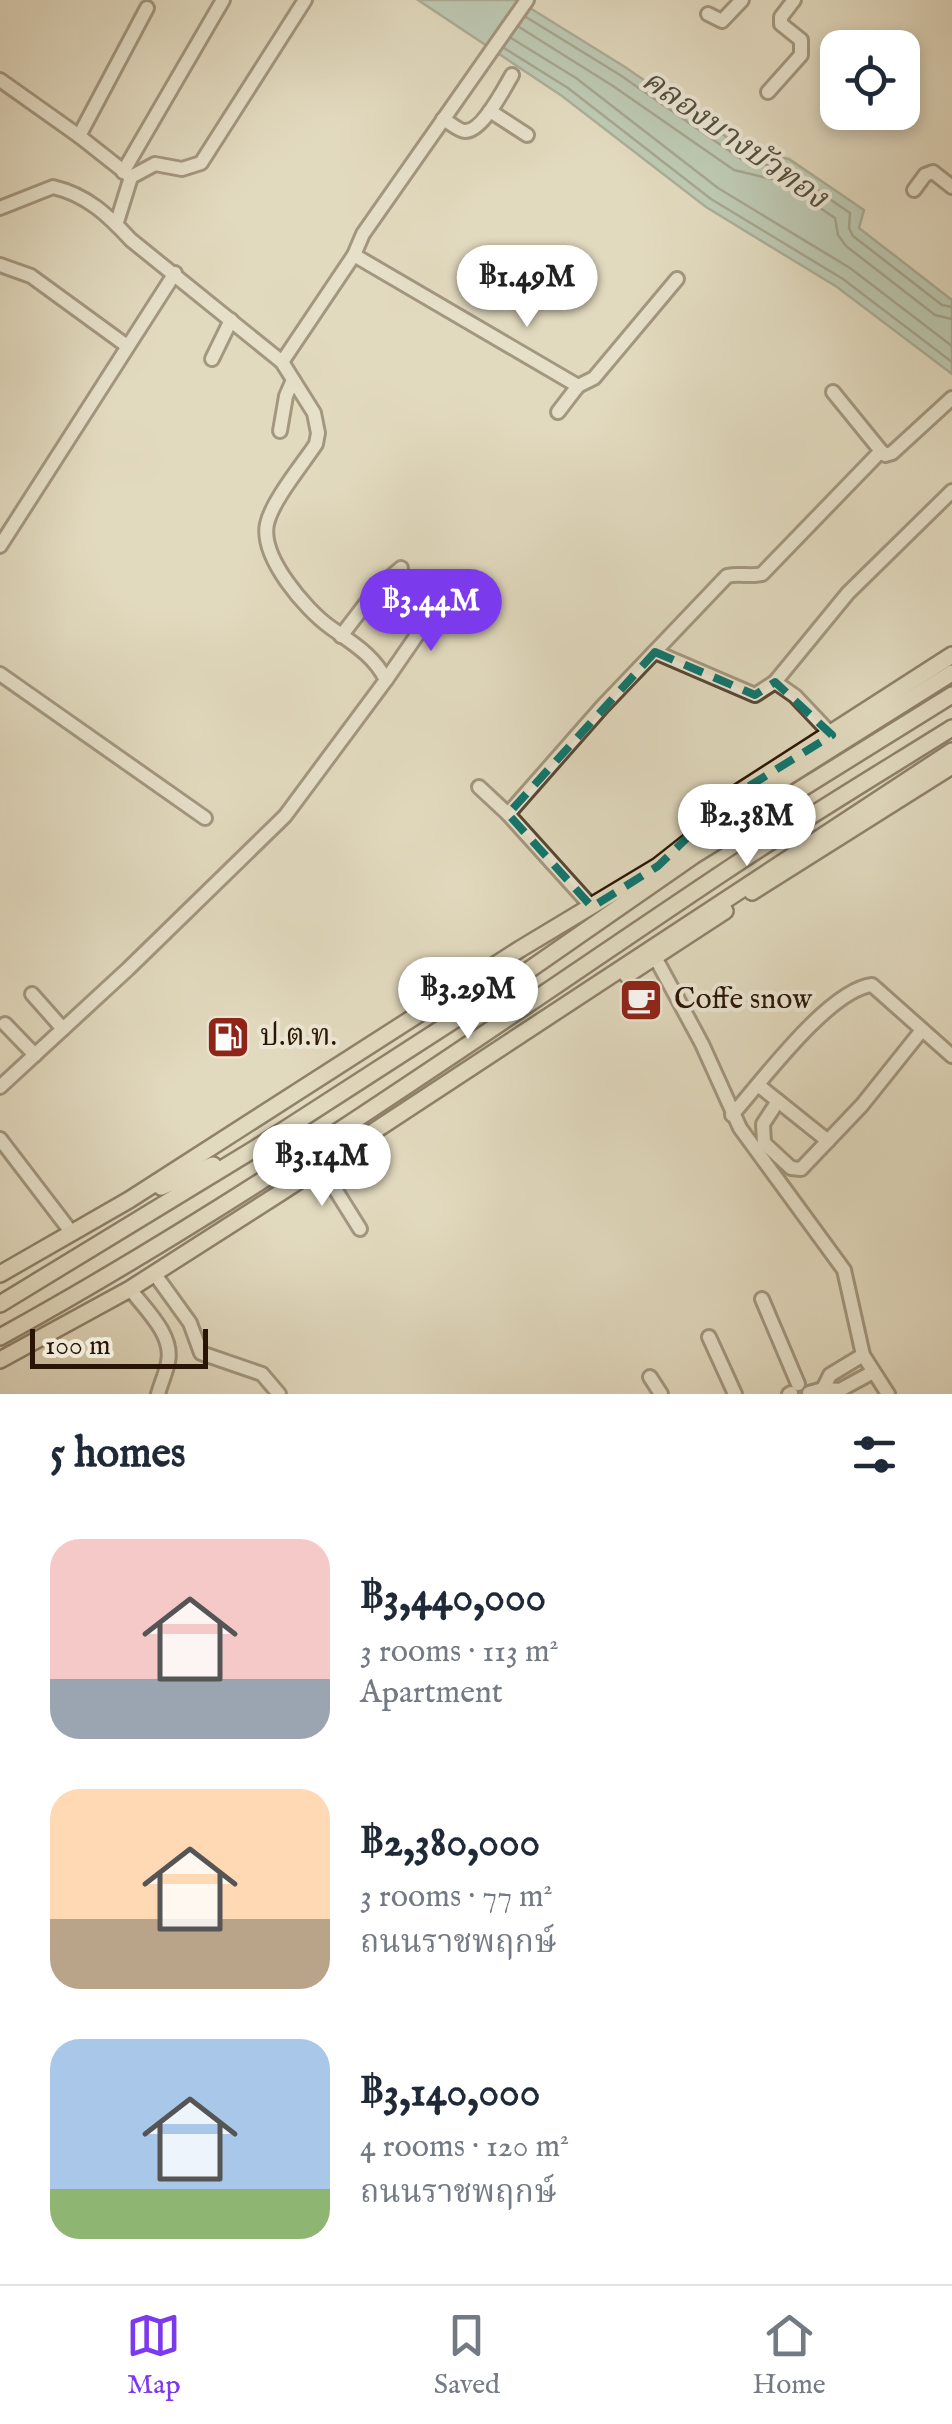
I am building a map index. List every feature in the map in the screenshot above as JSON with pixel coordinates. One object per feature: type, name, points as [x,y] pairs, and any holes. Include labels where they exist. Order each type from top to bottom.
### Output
[{"type":"main road","points":[[658,866],[715,809],[952,655]]},
{"type":"main road","points":[[0,1274],[129,1200],[506,958],[592,908],[658,866],[710,825],[949,674]]},
{"type":"main road","points":[[0,1304],[256,1148],[490,997],[693,856],[952,696]]},
{"type":"main road","points":[[0,1337],[234,1200],[723,872],[952,728]]},
{"type":"main road","points":[[0,1360],[154,1274],[952,751]]},
{"type":"main road","points":[[559,1008],[608,987],[952,766]]},
{"type":"main road","points":[[129,1200],[256,1148]]},
{"type":"main road","points":[[234,1200],[336,1155]]},
{"type":"street","points":[[117,222],[127,175],[223,0]]},
{"type":"street","points":[[127,175],[156,164],[182,168],[201,164],[305,0]]},
{"type":"street","points":[[282,362],[354,255],[363,234],[526,0]]},
{"type":"street","points":[[708,14],[722,21],[742,0]]},
{"type":"street","points":[[768,92],[801,56],[801,40],[781,24],[781,16],[794,0]]},
{"type":"street","points":[[79,136],[147,8]]},
{"type":"street","points":[[443,119],[464,131],[471,130],[490,111],[512,75]]},
{"type":"street","points":[[5,84],[127,175]]},
{"type":"street","points":[[490,111],[527,135]]},
{"type":"street","points":[[914,190],[932,172],[952,186]]},
{"type":"street","points":[[0,208],[53,187],[94,204],[132,240],[282,362],[314,413],[318,433],[316,444],[268,518],[267,539],[298,599],[373,658],[386,680]]},
{"type":"street","points":[[354,255],[578,386]]},
{"type":"street","points":[[0,265],[30,276],[128,346]]},
{"type":"street","points":[[0,546],[175,273]]},
{"type":"street","points":[[558,412],[578,386],[594,378],[677,279]]},
{"type":"street","points":[[212,359],[232,320]]},
{"type":"street","points":[[280,431],[293,380]]},
{"type":"street","points":[[834,392],[886,455],[892,454],[952,398]]},
{"type":"street","points":[[508,814],[727,576],[762,574],[881,451]]},
{"type":"street","points":[[655,652],[755,695],[775,682],[848,593],[952,491]]},
{"type":"street","points":[[342,636],[377,589],[400,568]]},
{"type":"street","points":[[0,1087],[285,816],[446,593],[454,590],[467,595]]},
{"type":"street","points":[[0,674],[205,818]]},
{"type":"street","points":[[775,682],[795,696],[832,735]]},
{"type":"street","points":[[479,787],[592,908]]},
{"type":"street","points":[[655,957],[702,1044],[732,1115],[844,1270],[864,1355],[888,1394]]},
{"type":"street","points":[[732,1115],[838,1000],[862,986],[872,985],[952,1056]]},
{"type":"street","points":[[32,994],[64,1029]]},
{"type":"street","points":[[5,1024],[35,1055]]},
{"type":"street","points":[[778,1101],[764,1124],[764,1143],[792,1168],[801,1169],[922,1030]]},
{"type":"street","points":[[758,1085],[828,1141]]},
{"type":"street","points":[[0,1139],[72,1234]]},
{"type":"street","points":[[320,1165],[360,1229]]},
{"type":"street","points":[[154,1274],[190,1323],[201,1353],[262,1374],[278,1394]]},
{"type":"street","points":[[130,1289],[163,1333],[168,1346],[169,1358],[158,1394]]},
{"type":"street","points":[[762,1298],[802,1392]]},
{"type":"street","points":[[709,1337],[735,1394]]},
{"type":"street","points":[[802,1392],[864,1355]]},
{"type":"street","points":[[802,1392],[840,1390],[873,1372]]},
{"type":"street","points":[[650,1377],[661,1394]]},
{"type":"highlighted area","points":[[655,652],[755,695],[775,682],[832,735],[725,801],[658,866],[592,907],[508,814]]},
{"type":"water","points":[[418,0],[517,0],[625,67],[747,151],[789,159],[864,210],[859,228],[952,300],[952,374],[837,287],[706,207],[562,96]]},
{"type":"place","name":"Coffe snow","points":[[641,1000]]},
{"type":"place","name":"ป.ต.ท.","points":[[228,1037]]},
{"type":"water label","name":"คลองบางบัวทอง","points":[[734,140]]}]
